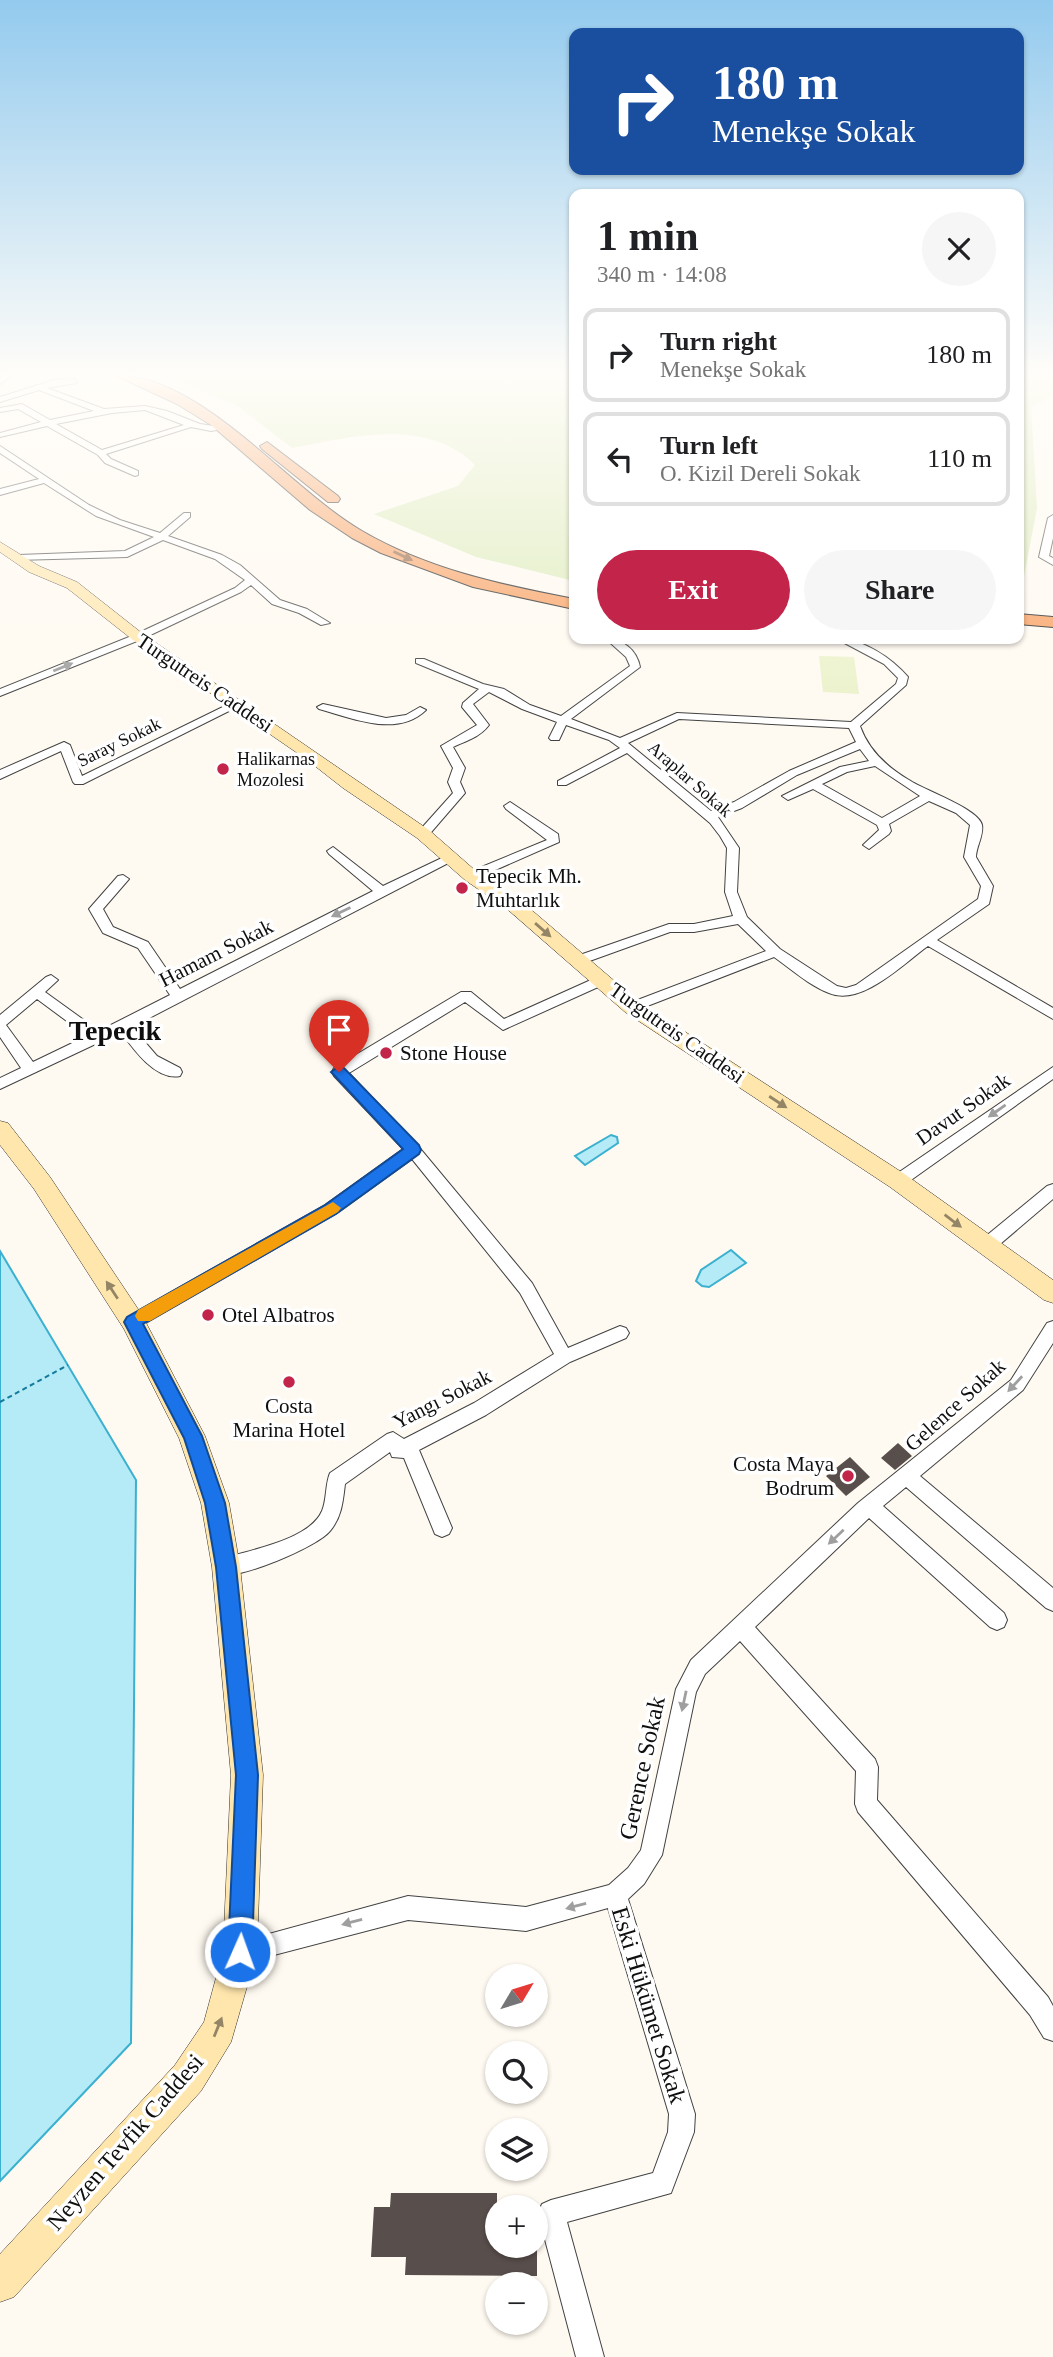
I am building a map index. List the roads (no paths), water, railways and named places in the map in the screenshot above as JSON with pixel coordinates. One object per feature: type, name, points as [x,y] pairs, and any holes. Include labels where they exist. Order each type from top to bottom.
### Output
[{"type":"highway","points":[[288,485],[354,533],[447,574],[525,596],[569,603]]},
{"type":"highway","points":[[315,485],[341,506]]},
{"type":"highway","points":[[364,520],[387,532]]},
{"type":"highway","points":[[456,560],[528,584],[569,590]]},
{"type":"highway","points":[[1024,620],[1053,622]]},
{"type":"highway","points":[[1024,633],[1053,635]]},
{"type":"main road","name":"Turgutreis Caddesi","points":[[0,546],[34,569],[72,585],[138,637],[423,834],[471,876],[514,905],[632,1007],[898,1181],[1053,1293]]},
{"type":"main road","name":"Neyzen Tevfik Caddesi","points":[[0,1129],[42,1183],[133,1322],[192,1436],[215,1503],[226,1567],[247,1775],[240,1952],[219,2030],[188,2078],[0,2283]]},
{"type":"street","points":[[0,492],[27,485]]},
{"type":"street","points":[[50,485],[101,516],[206,553],[242,570],[276,601],[325,623]]},
{"type":"street","points":[[19,558],[127,555],[161,537],[187,515]]},
{"type":"street","points":[[1053,518],[1044,557],[1053,562]]},
{"type":"street","points":[[0,693],[138,637],[238,590],[251,580]]},
{"type":"street","points":[[555,738],[562,720],[635,667],[635,661],[630,654],[617,644]]},
{"type":"street","points":[[562,783],[677,716],[854,725],[901,685],[902,677],[888,662],[852,644]]},
{"type":"street","name":"Araplar Sokak","points":[[420,661],[500,691],[526,707],[624,745],[709,816],[726,835],[733,848],[731,892],[741,919],[775,952],[833,990],[846,993],[861,988],[928,940]]},
{"type":"street","points":[[423,834],[459,793],[454,782],[460,768],[447,746],[478,731],[483,725],[468,703],[487,688]]},
{"type":"street","name":"Saray Sokak","points":[[0,775],[64,745],[79,782],[235,704]]},
{"type":"street","points":[[323,707],[378,721],[402,722],[420,710]]},
{"type":"street","points":[[854,725],[861,744],[880,762],[929,796],[960,810],[976,824],[977,834],[970,852],[970,862],[987,886],[984,901],[928,940],[1053,1014]]},
{"type":"street","points":[[709,816],[738,805],[793,773],[861,744]]},
{"type":"street","points":[[788,796],[844,769],[880,762]]},
{"type":"street","points":[[815,785],[882,823],[885,831],[869,845]]},
{"type":"street","points":[[882,823],[929,796]]},
{"type":"street","points":[[471,876],[553,842],[554,837],[510,806]]},
{"type":"street","points":[[333,851],[382,892]]},
{"type":"street","name":"Hamam Sokak","points":[[0,1084],[123,1025],[450,859]]},
{"type":"street","points":[[123,879],[96,909],[108,930],[143,945],[178,996]]},
{"type":"street","points":[[579,960],[669,928],[694,928],[741,919]]},
{"type":"street","points":[[632,1007],[775,952]]},
{"type":"street","points":[[31,1070],[0,1025],[51,980]]},
{"type":"street","points":[[564,1357],[526,1288],[413,1150],[339,1072],[466,995],[503,1025],[601,980]]},
{"type":"street","points":[[36,992],[98,1037]]},
{"type":"street","points":[[123,1025],[135,1042],[165,1069],[175,1072]]},
{"type":"street","name":"Davut Sokak","points":[[898,1181],[1053,1072]]},
{"type":"street","points":[[133,1322],[331,1209],[413,1150]]},
{"type":"street","points":[[986,1246],[1053,1189]]},
{"type":"street","name":"Gelence Sokak","points":[[908,1477],[1017,1385],[1053,1328]]},
{"type":"street","name":"Yangı Sokak","points":[[226,1567],[295,1546],[328,1519],[337,1479],[393,1440],[399,1451],[480,1409],[564,1357],[620,1333]]},
{"type":"street","points":[[408,1446],[442,1528]]},
{"type":"street","points":[[908,1477],[1053,1601]]},
{"type":"street","name":"Gerence Sokak","points":[[240,1952],[408,1908],[526,1919],[615,1895],[636,1876],[651,1855],[687,1689],[698,1667],[869,1506],[908,1477]]},
{"type":"street","points":[[869,1506],[996,1620]]},
{"type":"street","points":[[741,1626],[867,1768],[866,1804],[1039,2006],[1053,2029]]},
{"type":"street","name":"Eski Hükümet Sokak","points":[[590,2357],[551,2213],[662,2184],[681,2132],[682,2114],[615,1895]]},
{"type":"water","points":[[611,1135],[617,1137],[618,1143],[585,1165],[575,1156]]},
{"type":"water","points":[[731,1250],[746,1263],[709,1287],[696,1281],[701,1270]]},
{"type":"water","points":[[0,1251],[136,1480],[131,2043],[0,2181]]},
{"type":"place","name":"Halikarnas Mozolesi","points":[[223,769]]},
{"type":"place","name":"Tepecik Mh. Muhtarlık","points":[[462,888]]},
{"type":"place","name":"Stone House","points":[[386,1053]]},
{"type":"place","name":"Otel Albatros","points":[[208,1315]]},
{"type":"place","name":"Costa Marina Hotel","points":[[289,1382]]},
{"type":"place","name":"Costa Maya Bodrum","points":[[848,1476]]},
{"type":"district","name":"Tepecik","points":[[115,1030]]}]
